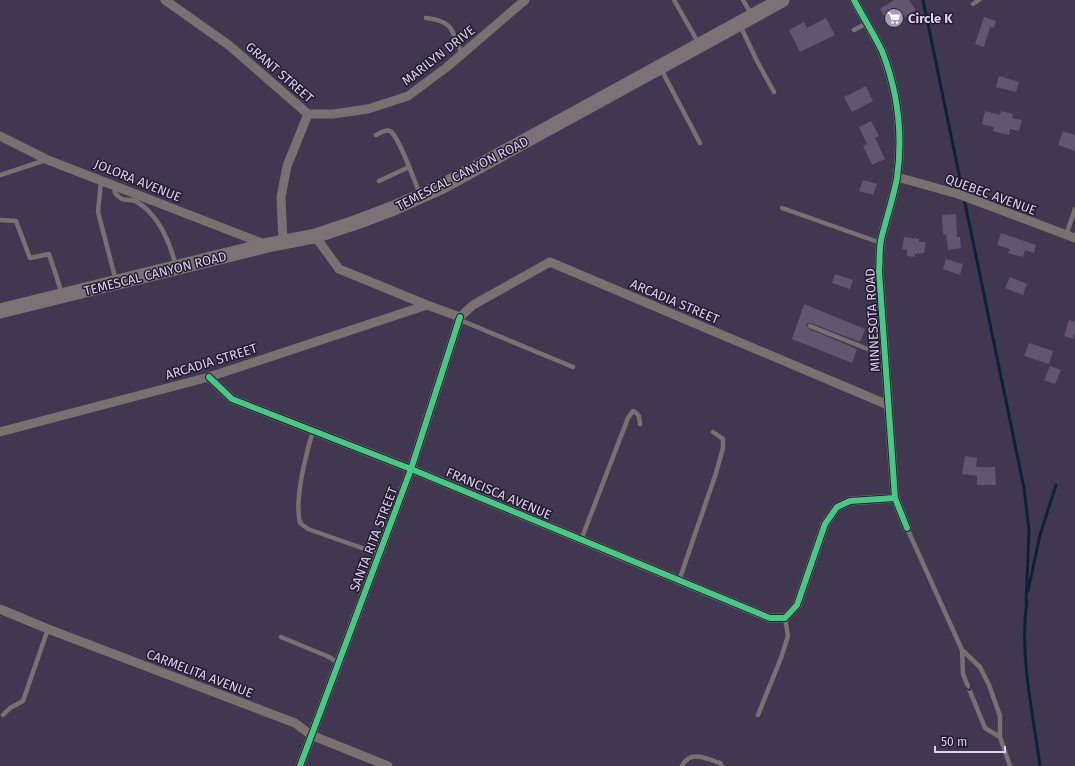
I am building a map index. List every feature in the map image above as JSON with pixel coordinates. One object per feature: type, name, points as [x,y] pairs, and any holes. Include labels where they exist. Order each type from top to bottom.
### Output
[{"type":"main road","name":"TEMESCAL CANYON ROAD","points":[[0,312],[268,245],[315,236],[394,208],[441,186],[782,0]]},
{"type":"street","name":"GRANT STREET","points":[[165,0],[230,46],[308,114],[287,166],[281,197],[283,242]]},
{"type":"street","name":"MARILYN DRIVE","points":[[308,114],[333,114],[368,109],[408,96],[448,67],[525,0]]},
{"type":"street","name":"MINNESOTA ROAD","points":[[857,1],[881,50],[897,103],[899,141],[897,177],[881,243],[879,270],[895,498],[907,528]]},
{"type":"street","name":"JOLORA AVENUE","points":[[0,136],[48,160],[101,179],[268,245]]},
{"type":"street","name":"QUEBEC AVENUE","points":[[897,177],[958,194],[1070,236]]},
{"type":"street","points":[[315,236],[339,269],[460,318]]},
{"type":"street","name":"ARCADIA STREET","points":[[460,318],[473,304],[550,262],[888,405]]},
{"type":"street","name":"ARCADIA STREET","points":[[0,432],[210,377],[427,305]]},
{"type":"street","name":"SANTA RITA STREET","points":[[300,766],[411,469],[460,318]]},
{"type":"street","name":"FRANCISCA AVENUE","points":[[210,377],[232,399],[411,469],[770,618],[785,618]]},
{"type":"street","points":[[785,618],[797,605],[825,524],[838,507],[850,501],[895,498]]},
{"type":"street","name":"CARMELITA AVENUE","points":[[0,609],[48,629],[295,723],[311,735],[388,766]]},
{"type":"lane","points":[[674,0],[699,45]]},
{"type":"lane","points":[[743,0],[746,20],[757,61],[774,92]]},
{"type":"lane","points":[[973,4],[979,0]]},
{"type":"lane","points":[[426,18],[443,21],[450,26],[462,54]]},
{"type":"lane","points":[[854,30],[867,23]]},
{"type":"lane","points":[[660,66],[700,143]]},
{"type":"lane","points":[[376,135],[387,130],[391,131],[398,140],[421,196]]},
{"type":"lane","points":[[0,175],[48,160]]},
{"type":"lane","points":[[379,181],[408,167]]},
{"type":"lane","points":[[101,179],[98,212],[116,283]]},
{"type":"lane","points":[[113,184],[115,193],[118,196],[122,199],[136,201],[156,220],[171,247],[177,268]]},
{"type":"lane","points":[[782,208],[881,243]]},
{"type":"lane","points":[[1070,236],[1075,209]]},
{"type":"lane","points":[[0,220],[16,221],[30,258],[49,254],[62,296]]},
{"type":"lane","points":[[460,318],[574,367]]},
{"type":"lane","points":[[810,326],[870,350],[884,352]]},
{"type":"lane","points":[[581,540],[628,418],[633,411],[639,416],[640,424]]},
{"type":"lane","points":[[313,431],[305,460],[298,504],[300,523],[308,529],[379,554]]},
{"type":"lane","points":[[679,580],[716,473],[723,448],[723,439],[713,432]]},
{"type":"lane","name":"MINNESOTA ROAD","points":[[907,528],[962,650],[963,674],[985,728],[1000,737]]},
{"type":"lane","points":[[758,715],[781,658],[788,636],[785,618]]},
{"type":"lane","points":[[3,715],[10,708],[23,701],[48,629]]},
{"type":"lane","points":[[281,637],[338,662]]},
{"type":"lane","name":"MINNESOTA ROAD","points":[[962,650],[980,667],[989,685],[1000,716],[1000,737],[1010,766]]},
{"type":"lane","points":[[682,766],[689,758],[700,756],[720,763],[722,766]]},
{"type":"building","name":"Circle K","points":[[894,0],[909,0],[916,10],[890,26],[880,9]]},
{"type":"building","points":[[984,17],[996,21],[994,28],[990,27],[984,47],[975,44]]},
{"type":"building","points":[[826,18],[835,35],[800,52],[789,30],[804,22],[807,28]]},
{"type":"building","points":[[999,76],[1019,82],[1016,92],[996,87]]},
{"type":"building","points":[[866,86],[873,101],[852,112],[844,97]]},
{"type":"building","points":[[985,111],[1000,115],[1001,111],[1013,114],[1012,118],[1022,120],[1019,131],[1010,129],[1009,135],[993,131],[994,127],[982,124]]},
{"type":"building","points":[[871,121],[879,136],[875,138],[885,159],[872,165],[863,146],[867,144],[859,127]]},
{"type":"building","points":[[1063,131],[1075,135],[1075,151],[1058,145]]},
{"type":"building","points":[[863,180],[877,184],[873,195],[859,191]]},
{"type":"building","points":[[956,214],[957,237],[960,237],[961,248],[948,250],[946,234],[943,235],[942,215]]},
{"type":"building","points":[[1001,233],[1036,245],[1034,253],[1025,250],[1023,257],[1008,253],[1010,249],[997,245]]},
{"type":"building","points":[[904,237],[919,239],[919,242],[926,242],[924,253],[915,254],[915,257],[907,256],[907,250],[902,249]]},
{"type":"building","points":[[946,259],[963,264],[960,275],[943,269]]},
{"type":"building","points":[[835,274],[853,280],[850,289],[832,283]]},
{"type":"building","points":[[1010,277],[1027,284],[1023,295],[1005,288]]},
{"type":"building","points":[[804,304],[865,329],[860,342],[811,323],[806,325],[809,329],[857,349],[852,363],[792,339]]},
{"type":"building","points":[[1069,320],[1075,322],[1073,339],[1064,336]]},
{"type":"building","points":[[1029,343],[1053,351],[1049,364],[1024,356]]},
{"type":"building","points":[[1050,366],[1061,370],[1055,384],[1044,380]]},
{"type":"building","points":[[965,456],[977,458],[976,467],[995,467],[996,485],[977,485],[977,476],[962,474]]},
{"type":"waterway","points":[[923,0],[1024,488],[1029,530],[1026,603]]},
{"type":"waterway","points":[[1028,591],[1040,535],[1056,485]]},
{"type":"waterway","points":[[1027,601],[1025,621],[1026,663],[1040,766]]},
{"type":"cycle path","points":[[854,0],[882,51],[892,82],[898,114],[899,162],[894,194],[881,240],[879,271],[895,498],[907,528]]},
{"type":"cycle path","points":[[300,766],[411,469],[460,317]]},
{"type":"cycle path","points":[[209,377],[232,399],[411,469],[770,618],[785,618],[797,605],[825,524],[837,507],[850,501],[895,498]]},
{"type":"place","name":"Circle K","points":[[894,18]]}]
